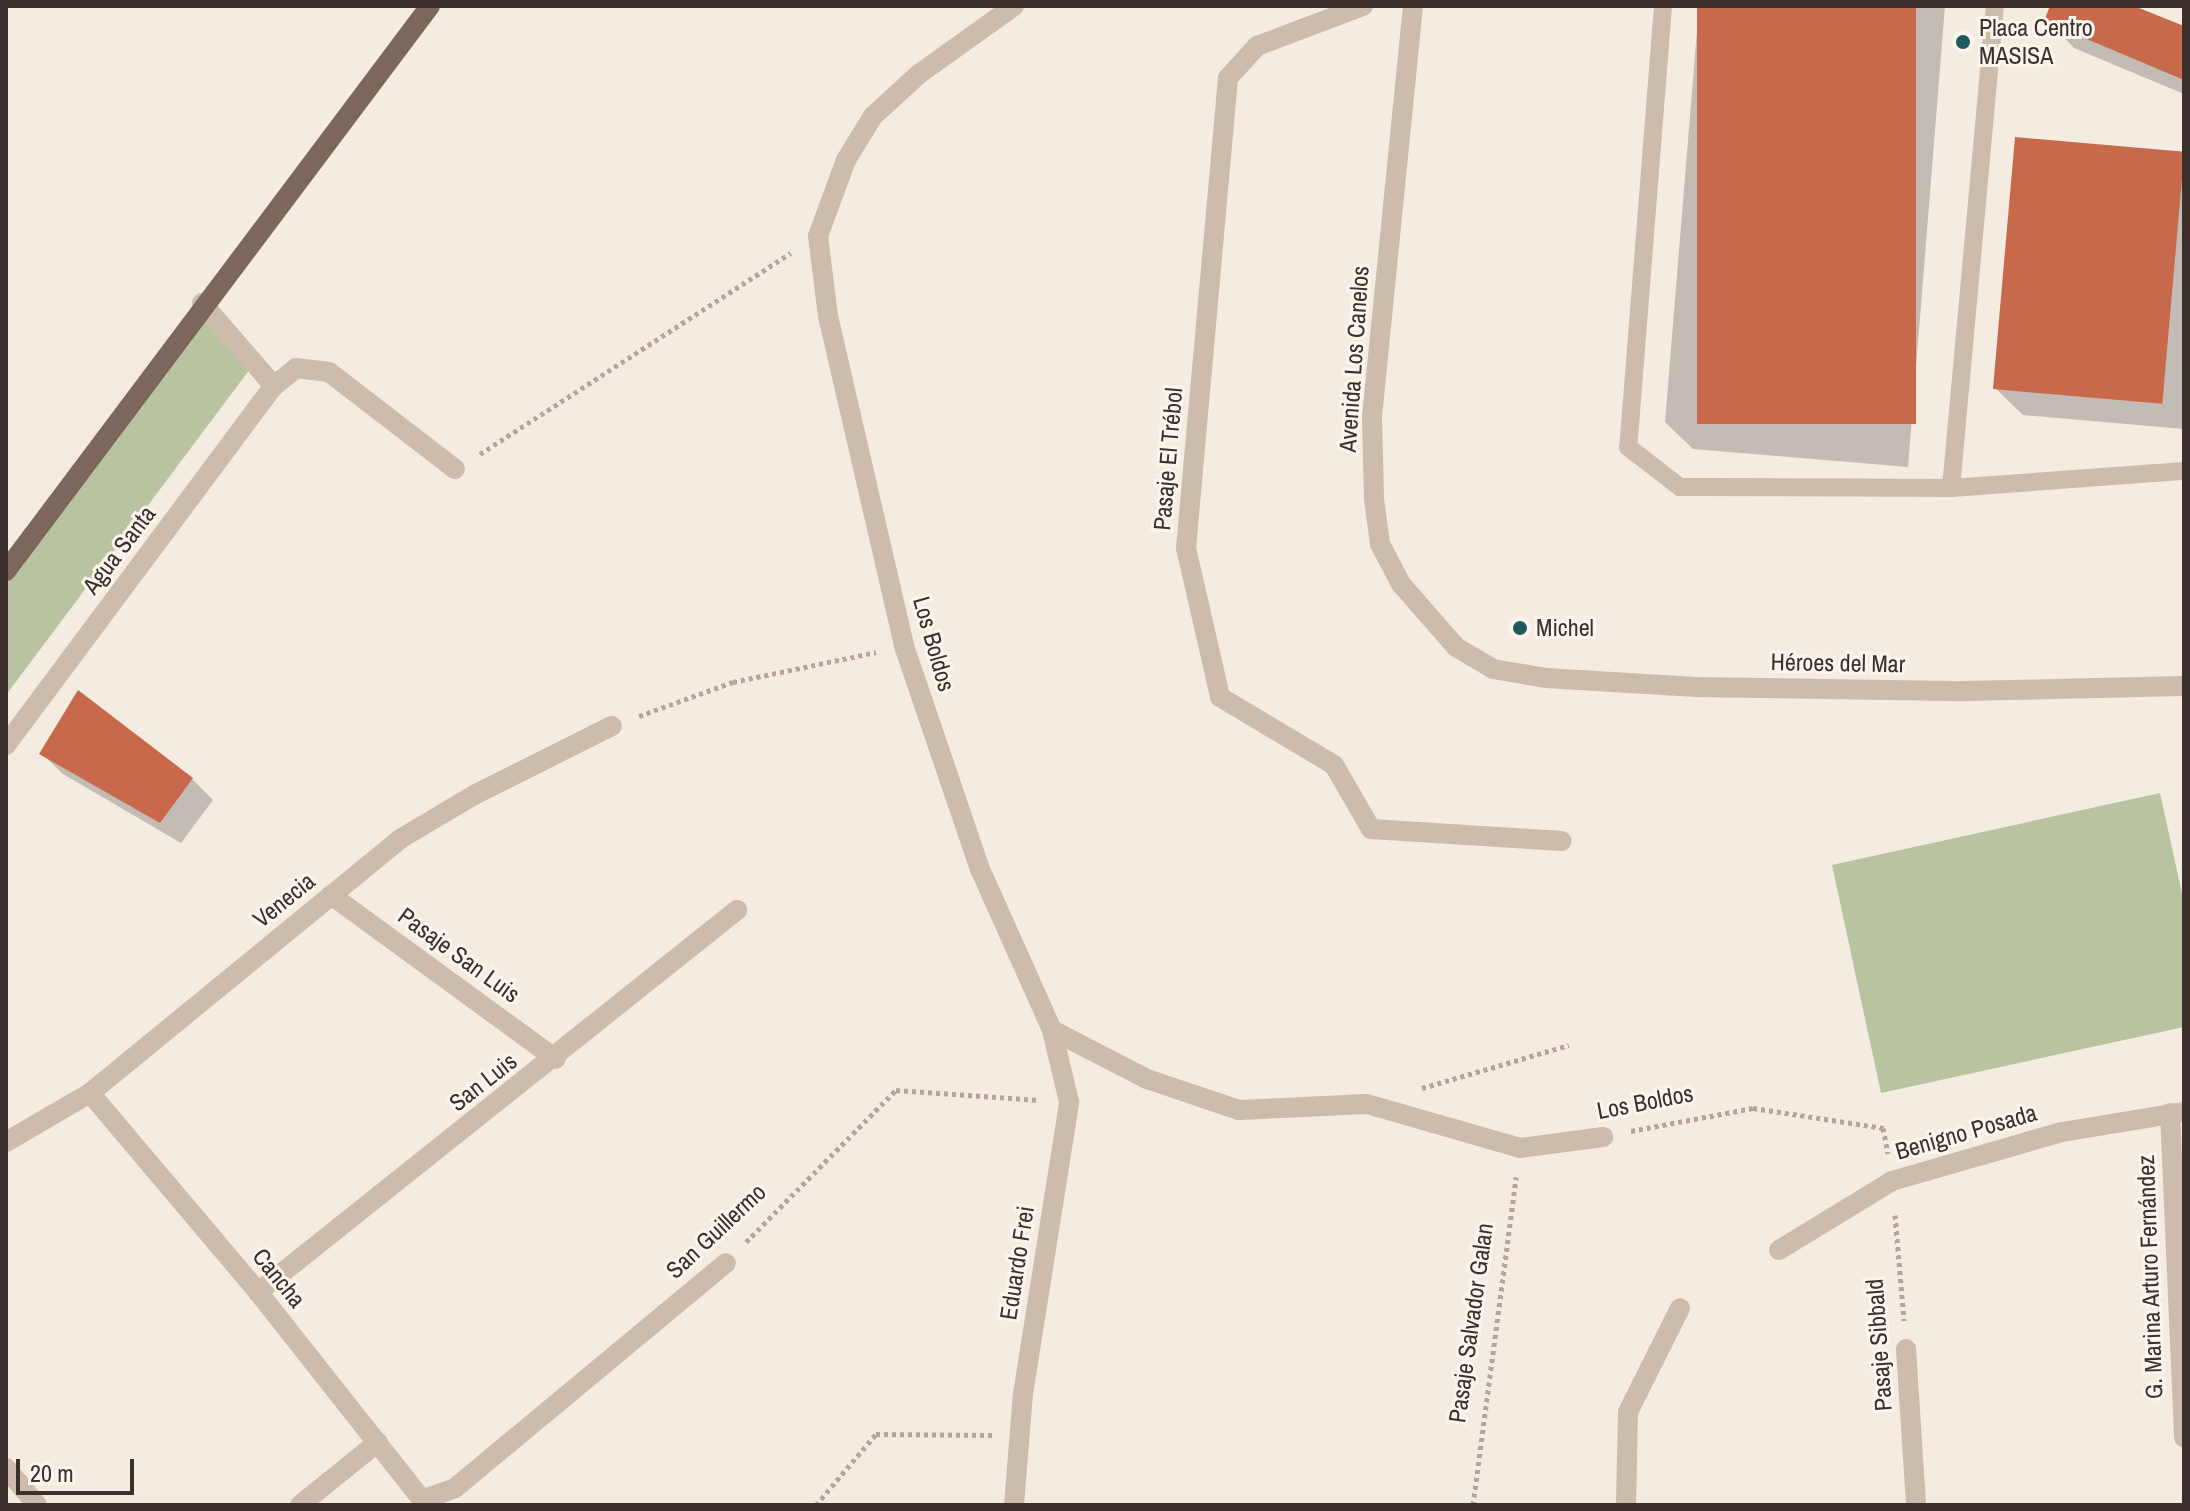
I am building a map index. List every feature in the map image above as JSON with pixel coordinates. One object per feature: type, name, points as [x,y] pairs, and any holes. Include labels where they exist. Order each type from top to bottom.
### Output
[{"type":"main road","points":[[6,571],[202,303],[430,6]]},
{"type":"street","name":"Los Boldos","points":[[1014,6],[919,74],[873,116],[846,160],[818,236],[828,316],[904,646],[980,869],[1052,1030],[1147,1079],[1239,1110],[1367,1104],[1520,1148],[1603,1137]]},
{"type":"street","name":"Pasaje El Trébol","points":[[1363,6],[1257,46],[1228,78],[1186,548],[1220,697],[1334,765],[1371,829],[1562,841]]},
{"type":"street","name":"Avenida Los Canelos","points":[[1413,6],[1372,417],[1374,499],[1380,544],[1401,584],[1456,647],[1493,669]]},
{"type":"street","points":[[202,303],[274,386]]},
{"type":"street","name":"Agua Santa","points":[[6,745],[274,386],[296,368],[329,372],[455,469]]},
{"type":"street","name":"Héroes del Mar","points":[[1493,669],[1546,678],[1696,687],[1965,691],[2184,686]]},
{"type":"street","name":"Venecia","points":[[6,1142],[90,1093],[412,831],[612,726]]},
{"type":"street","name":"Pasaje San Luis","points":[[331,895],[556,1059]]},
{"type":"street","name":"San Luis","points":[[258,1292],[556,1059],[737,910]]},
{"type":"street","name":"Eduardo Frei","points":[[1014,1505],[1021,1435],[1069,1102],[1052,1030]]},
{"type":"street","name":"Cancha","points":[[90,1093],[258,1292],[422,1500]]},
{"type":"street","name":"Benigno Posada","points":[[1779,1250],[1892,1181],[2062,1132],[2177,1113]]},
{"type":"street","name":"G. Marina Arturo Fernández","points":[[2177,1113],[2178,1384],[2184,1438]]},
{"type":"street","name":"San Guillermo","points":[[422,1500],[455,1488],[726,1263]]},
{"type":"street","points":[[1626,1505],[1628,1412],[1680,1308]]},
{"type":"street","name":"Pasaje Sibbald","points":[[1906,1349],[1916,1505]]},
{"type":"street","points":[[300,1505],[378,1442]]},
{"type":"street","points":[[6,1468],[37,1505]]},
{"type":"lane","points":[[1663,6],[1628,447],[1680,487],[1951,488],[2184,471]]},
{"type":"lane","points":[[1951,488],[1995,6]]},
{"type":"path","points":[[455,469],[818,236]]},
{"type":"path","points":[[612,726],[733,682],[904,646]]},
{"type":"path","points":[[1367,1104],[1569,1045]]},
{"type":"path","name":"San Guillermo","points":[[726,1263],[896,1090],[1069,1102]]},
{"type":"path","name":"Los Boldos","points":[[1603,1137],[1753,1108],[1883,1128],[1892,1181]]},
{"type":"path","name":"Pasaje Salvador Galan","points":[[1473,1505],[1520,1148]]},
{"type":"path","name":"Pasaje Sibbald","points":[[1892,1181],[1906,1349]]},
{"type":"path","points":[[816,1505],[876,1434],[1021,1435]]},
{"type":"green space","points":[[208,291],[253,365],[6,695],[6,564]]},
{"type":"green space","points":[[2160,793],[2184,903],[2184,1027],[1881,1093],[1832,865]]},
{"type":"building","points":[[1697,6],[1916,6],[1916,424],[1697,424]]},
{"type":"building","points":[[2050,6],[2134,6],[2184,26],[2184,80],[2044,21]]},
{"type":"building","points":[[2015,137],[2184,152],[2162,404],[1993,389]]},
{"type":"building","points":[[78,690],[193,778],[160,823],[39,754]]},
{"type":"place","name":"Placa Centro MASISA","points":[[1963,42]]},
{"type":"place","name":"Michel","points":[[1520,628]]}]
